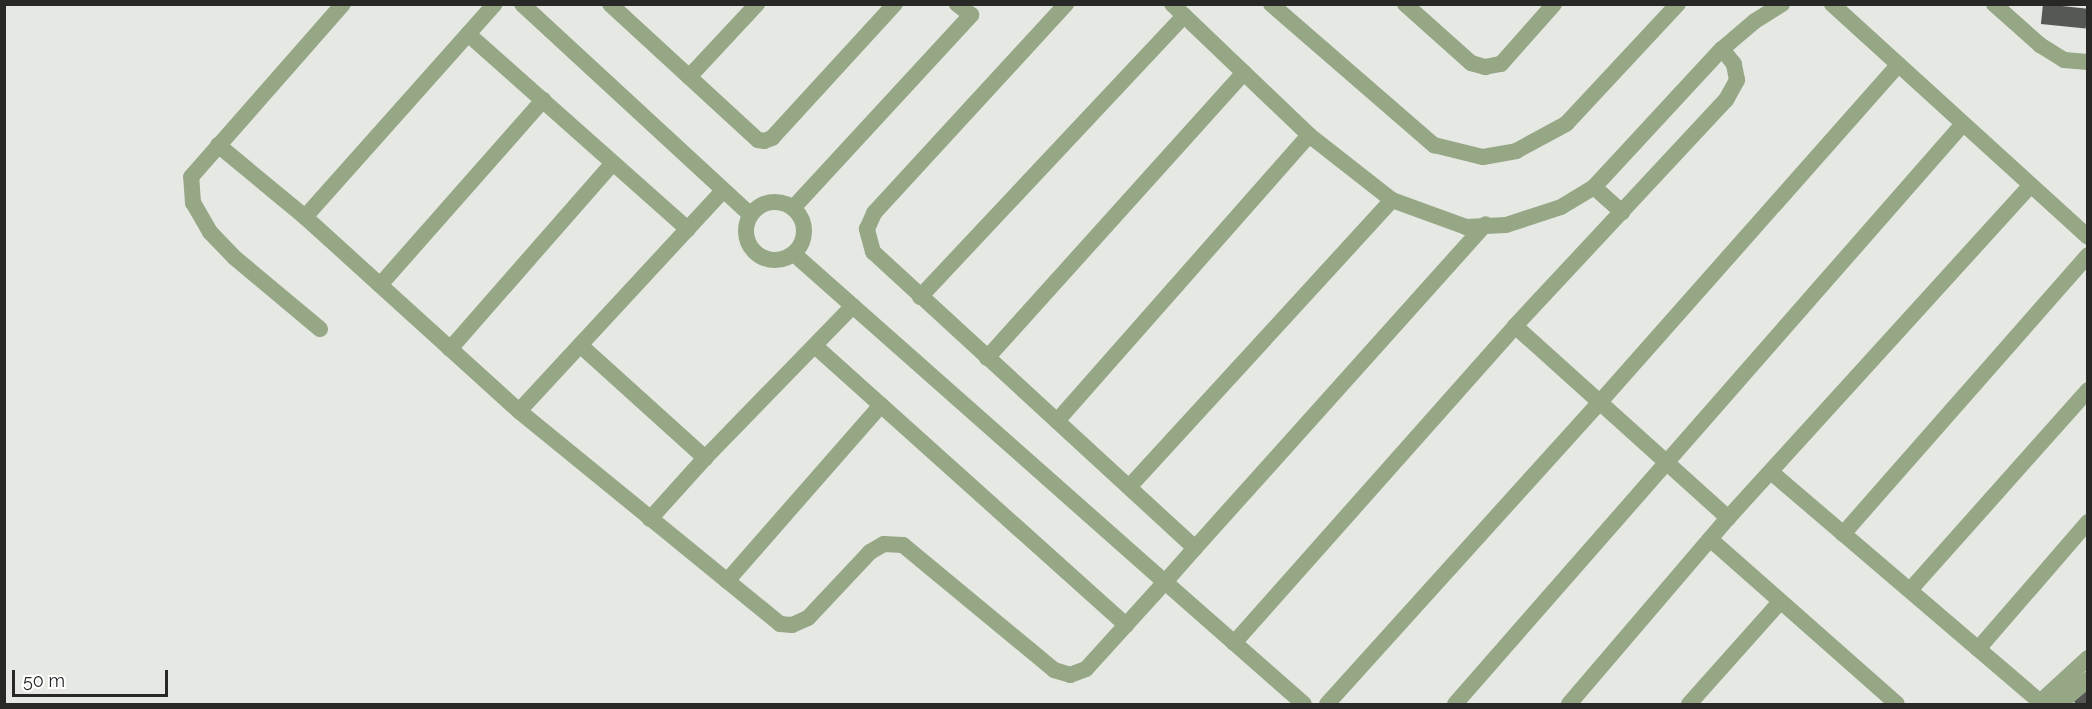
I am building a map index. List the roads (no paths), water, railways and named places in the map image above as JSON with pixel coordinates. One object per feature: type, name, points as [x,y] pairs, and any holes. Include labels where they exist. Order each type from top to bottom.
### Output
[{"type":"street","points":[[320,329],[235,258],[210,232],[193,203],[191,177],[343,4]]},
{"type":"street","points":[[305,217],[495,4]]},
{"type":"street","points":[[522,4],[751,215]]},
{"type":"street","points":[[689,77],[757,4]]},
{"type":"street","points":[[619,7],[689,77],[758,140],[772,138],[895,4]]},
{"type":"street","points":[[793,208],[976,10],[957,4]]},
{"type":"street","points":[[1066,4],[874,213],[867,229],[873,252],[1195,548]]},
{"type":"street","points":[[1271,4],[1434,145],[1483,158],[1516,151],[1566,124],[1678,4]]},
{"type":"street","points":[[1405,4],[1471,63],[1485,67],[1501,64],[1554,4]]},
{"type":"street","points":[[920,297],[1178,10],[1309,135],[1392,200],[1466,227],[1486,224],[1506,225],[1561,207],[1594,187],[1722,49],[1755,21],[1782,4]]},
{"type":"street","points":[[1832,4],[1962,125],[2088,237]]},
{"type":"street","points":[[1994,4],[2040,45],[2064,60],[2088,62]]},
{"type":"street","points":[[468,34],[688,229]]},
{"type":"street","points":[[1234,643],[1515,326],[1726,100],[1737,80],[1734,64],[1722,49]]},
{"type":"street","points":[[1327,705],[1600,402],[1898,65]]},
{"type":"street","points":[[987,358],[1244,73]]},
{"type":"street","points":[[380,285],[543,100]]},
{"type":"street","points":[[1455,705],[1665,461],[1962,125]]},
{"type":"street","points":[[1057,421],[1309,135]]},
{"type":"street","points":[[218,145],[305,217],[519,411],[780,624],[792,625],[807,618],[870,552],[884,544],[903,545],[1054,669],[1070,675],[1086,669],[1486,224]]},
{"type":"street","points":[[450,349],[613,163]]},
{"type":"street","points":[[1569,705],[1728,518],[2030,186]]},
{"type":"street","points":[[1594,187],[1622,212]]},
{"type":"street","points":[[519,411],[723,191]]},
{"type":"street","points":[[1130,486],[1392,200]]},
{"type":"street","points":[[775,202],[793,208],[803,222],[804,240],[794,254],[777,261],[759,256],[748,242],[746,232],[751,215],[758,208],[775,202]]},
{"type":"street","points":[[794,254],[1304,705]]},
{"type":"street","points":[[1843,534],[2088,255]]},
{"type":"street","points":[[650,519],[705,458],[853,306]]},
{"type":"street","points":[[1515,326],[1728,518]]},
{"type":"street","points":[[580,345],[705,458]]},
{"type":"street","points":[[815,346],[1126,625]]},
{"type":"street","points":[[1910,590],[2088,390]]},
{"type":"street","points":[[727,581],[881,405]]},
{"type":"street","points":[[1771,472],[2040,704],[2088,658]]},
{"type":"street","points":[[1977,649],[2088,522]]},
{"type":"street","points":[[1710,539],[1897,705]]},
{"type":"street","points":[[1689,705],[1780,602]]},
{"type":"street","points":[[2059,705],[2088,680]]}]
